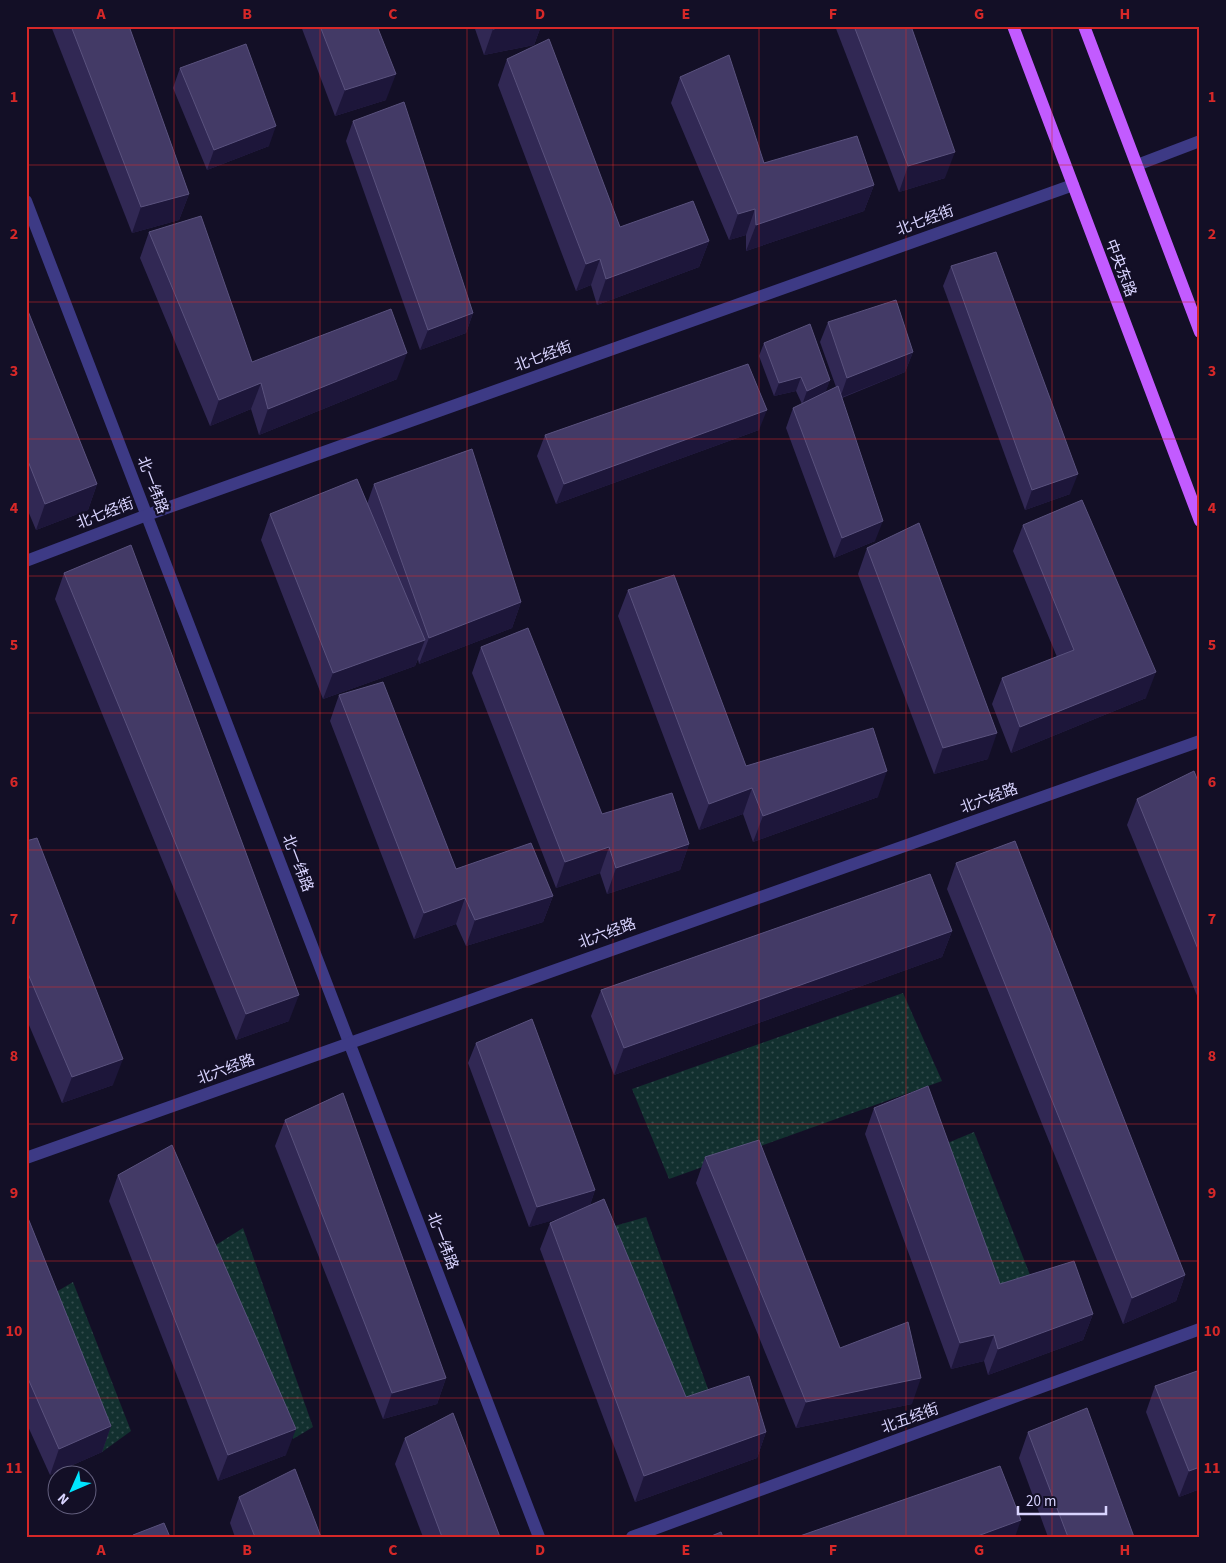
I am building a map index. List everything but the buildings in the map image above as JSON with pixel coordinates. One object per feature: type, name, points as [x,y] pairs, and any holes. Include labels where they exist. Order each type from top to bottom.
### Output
[{"type":"main road","name":"中央东路","points":[[1013,26],[1200,522]]},
{"type":"main road","points":[[1084,26],[1200,332]]},
{"type":"street","points":[[1137,165],[1200,141]]},
{"type":"street","name":"北七经街","points":[[26,561],[147,515],[1073,185]]},
{"type":"street","name":"北一纬路","points":[[26,201],[539,1537]]},
{"type":"street","name":"北六经路","points":[[26,1158],[1200,741]]},
{"type":"street","name":"北五经街","points":[[632,1537],[1200,1329]]},
{"type":"green space","points":[[903,993],[942,1081],[669,1179],[632,1089]]},
{"type":"green space","points":[[974,1132],[1032,1280],[993,1301],[938,1147]]},
{"type":"green space","points":[[646,1217],[712,1400],[677,1413],[604,1229]]},
{"type":"green space","points":[[243,1228],[313,1427],[293,1439],[208,1250]]},
{"type":"green space","points":[[73,1282],[131,1431],[102,1452],[46,1298]]}]
